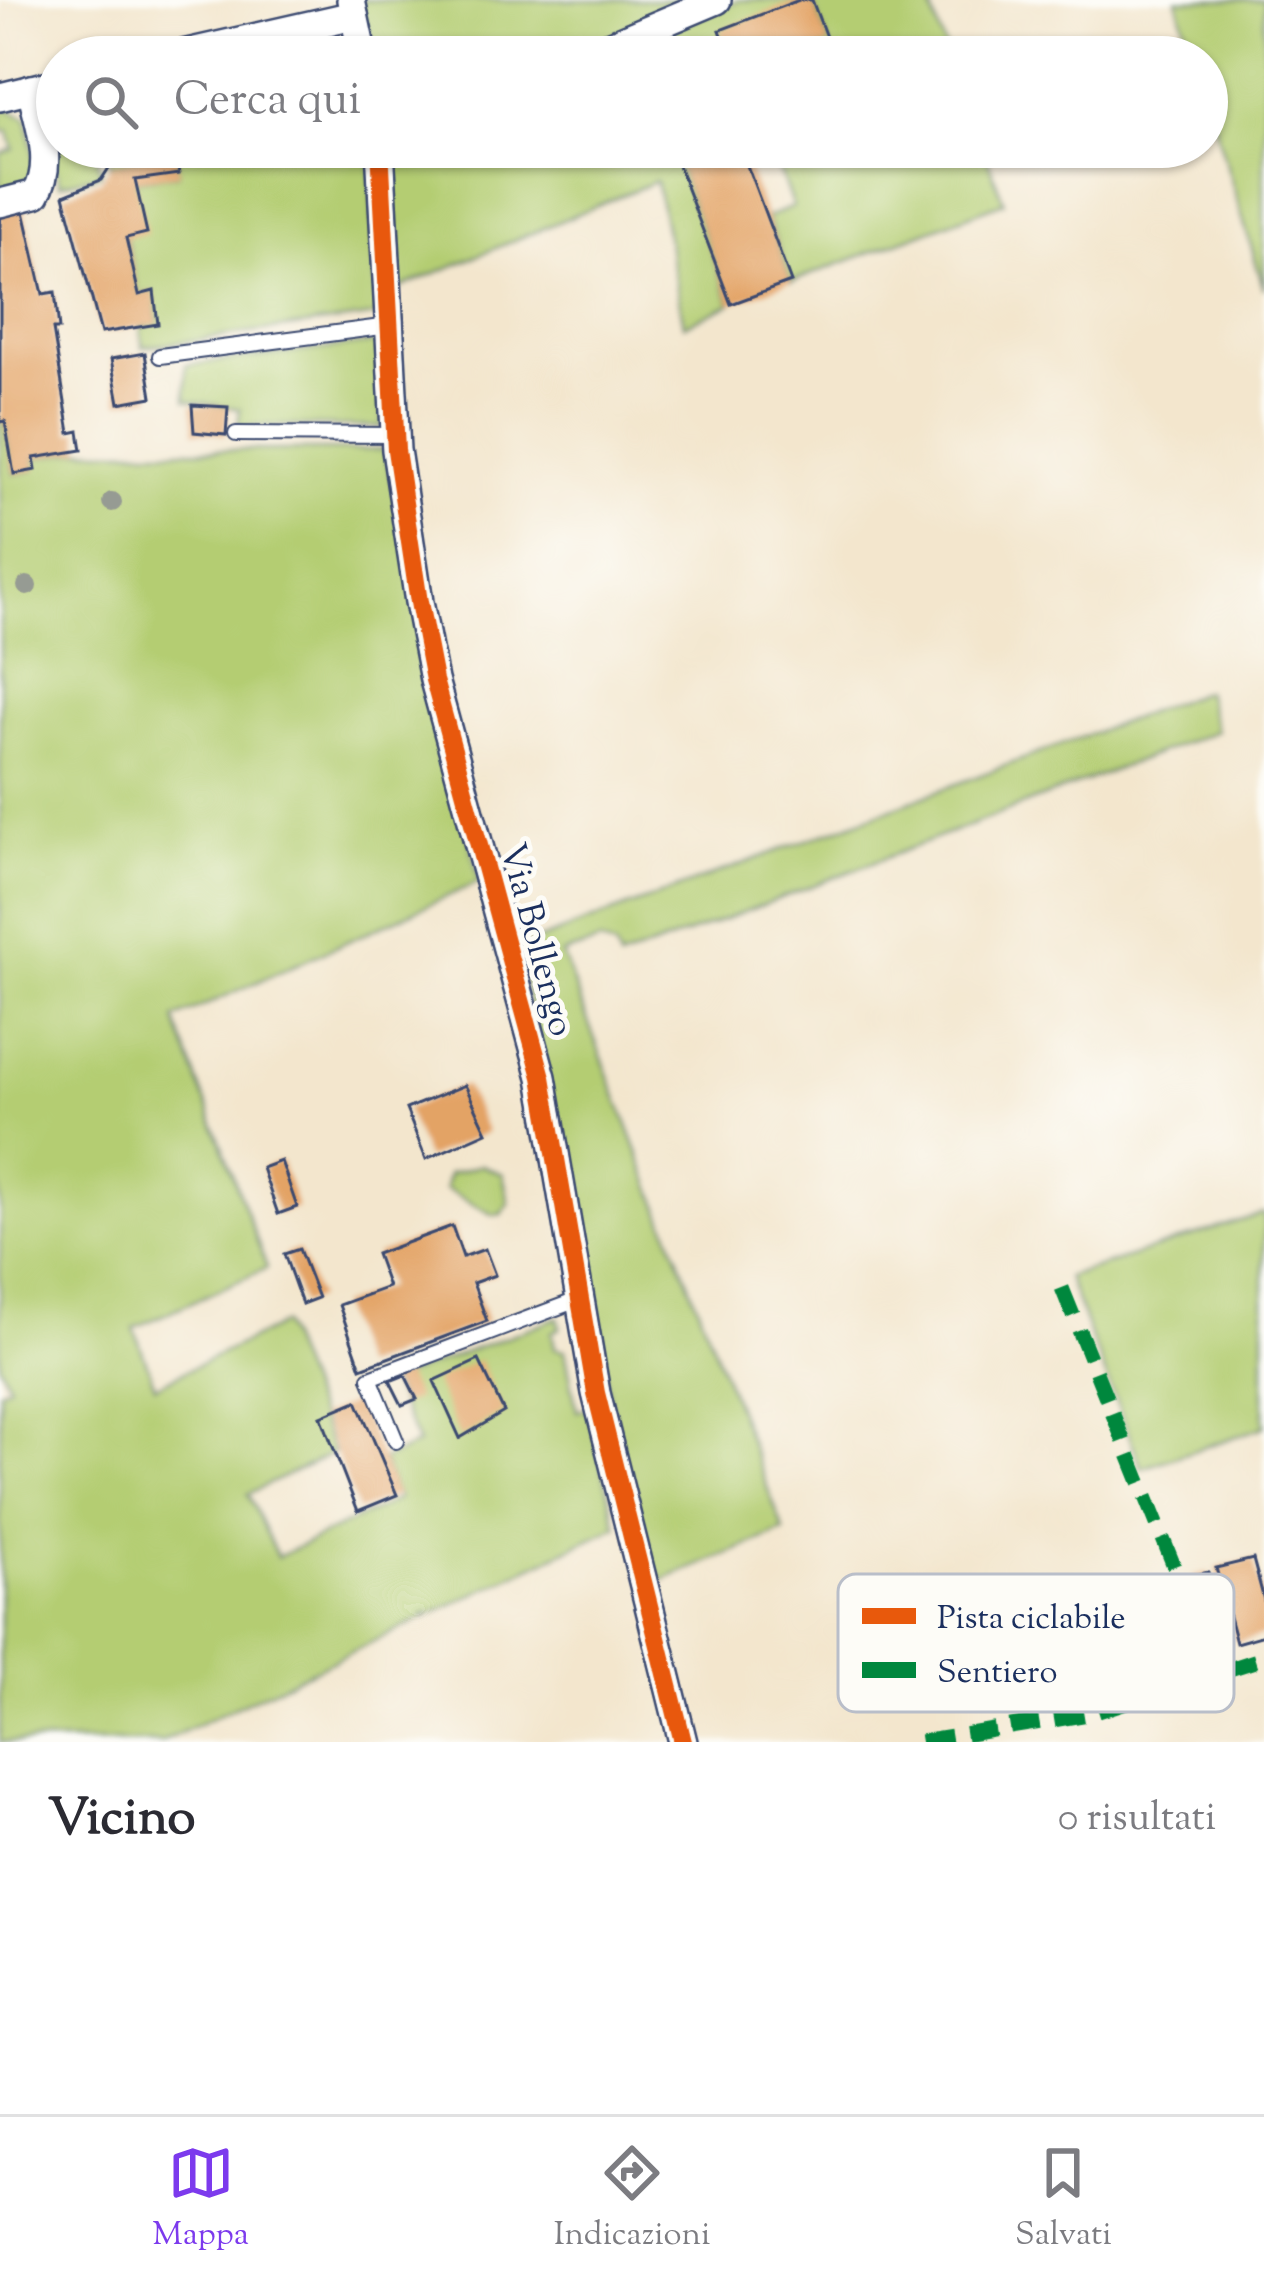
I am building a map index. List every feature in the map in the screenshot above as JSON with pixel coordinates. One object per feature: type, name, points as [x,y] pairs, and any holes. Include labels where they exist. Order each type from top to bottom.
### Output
[{"type":"street","points":[[632,36],[717,0]]},
{"type":"street","points":[[246,36],[353,7]]},
{"type":"street","points":[[0,97],[36,88]]},
{"type":"street","points":[[0,203],[36,194],[45,168]]},
{"type":"street","name":"Via Bollengo","points":[[381,168],[395,436],[404,520],[434,680],[542,1077],[596,1393],[683,1742]]},
{"type":"lane","points":[[160,356],[389,326]]},
{"type":"lane","points":[[236,434],[395,436]]},
{"type":"lane","points":[[395,1441],[370,1378],[580,1298]]},
{"type":"green space","points":[[358,0],[698,0],[615,36],[370,36]]},
{"type":"green space","points":[[739,0],[799,0],[755,36],[650,36]]},
{"type":"green space","points":[[812,0],[928,0],[941,36],[826,36]]},
{"type":"green space","points":[[1177,0],[1264,0],[1264,289],[1228,168],[1228,36],[1188,36]]},
{"type":"green space","points":[[0,106],[27,117],[38,176],[0,200],[0,154],[14,149],[8,130],[0,132]]},
{"type":"green space","points":[[55,168],[100,168],[101,174],[60,184]]},
{"type":"green space","points":[[177,168],[371,168],[377,316],[143,347],[140,327],[158,323],[153,292],[139,295],[126,238],[135,180],[178,174]]},
{"type":"green space","points":[[393,168],[679,168],[731,304],[684,325],[656,181],[393,291]]},
{"type":"green space","points":[[778,168],[991,168],[1004,202],[791,282],[767,217],[793,207]]},
{"type":"green space","points":[[381,342],[382,427],[238,425],[240,409],[186,400],[186,365]]},
{"type":"green space","points":[[5,421],[14,474],[35,470],[34,458],[82,450],[385,450],[479,882],[175,1019],[267,1268],[134,1328],[155,1386],[282,1324],[333,1453],[248,1494],[277,1557],[398,1499],[382,1460],[418,1444],[390,1381],[558,1317],[560,1328],[552,1332],[555,1348],[565,1350],[577,1411],[587,1408],[617,1526],[161,1742],[0,1742],[0,1390],[9,1385],[0,1364],[0,422]]},
{"type":"green space","points":[[1205,691],[1216,731],[619,960],[615,948],[600,942],[562,954],[784,1531],[648,1586],[518,948]]},
{"type":"green space","points":[[481,1165],[503,1174],[509,1203],[502,1214],[494,1215],[445,1189],[448,1174]]},
{"type":"green space","points":[[1264,1213],[1264,1427],[1142,1468],[1067,1277]]},
{"type":"building","points":[[799,0],[812,0],[826,36],[722,36],[720,30]]},
{"type":"building","points":[[109,168],[178,168],[179,174],[135,180],[147,233],[126,238],[139,295],[154,291],[158,324],[101,333],[64,195],[101,180]]},
{"type":"building","points":[[679,168],[748,168],[791,282],[731,304]]},
{"type":"building","points":[[23,207],[43,294],[55,292],[59,329],[53,329],[70,433],[79,431],[82,450],[34,458],[36,470],[14,474],[5,421],[0,422],[0,212]]},
{"type":"building","points":[[145,353],[152,397],[119,403],[111,359]]},
{"type":"building","points":[[192,405],[228,407],[226,435],[194,432]]},
{"type":"building","points":[[465,1085],[487,1132],[426,1159],[406,1109]]},
{"type":"building","points":[[281,1161],[297,1207],[278,1214],[262,1168]]},
{"type":"building","points":[[452,1226],[463,1257],[485,1249],[495,1275],[473,1283],[487,1321],[361,1368],[339,1305],[388,1287],[376,1254]]},
{"type":"building","points":[[299,1249],[318,1298],[302,1304],[284,1254]]},
{"type":"building","points":[[479,1360],[504,1412],[460,1438],[434,1381]]},
{"type":"building","points":[[405,1375],[417,1399],[402,1405],[390,1381]]},
{"type":"building","points":[[357,1401],[397,1495],[358,1511],[321,1416]]},
{"type":"building","points":[[1253,1559],[1264,1600],[1264,1635],[1236,1643],[1234,1574],[1218,1574],[1216,1568]]},
{"type":"marked path","points":[[1062,1288],[1177,1574]]},
{"type":"marked path","points":[[1234,1668],[1264,1658]]},
{"type":"marked path","points":[[921,1742],[1095,1712]]},
{"type":"cycle path","points":[[381,168],[396,450],[419,602],[434,680],[542,1077],[596,1393],[683,1742]]}]
